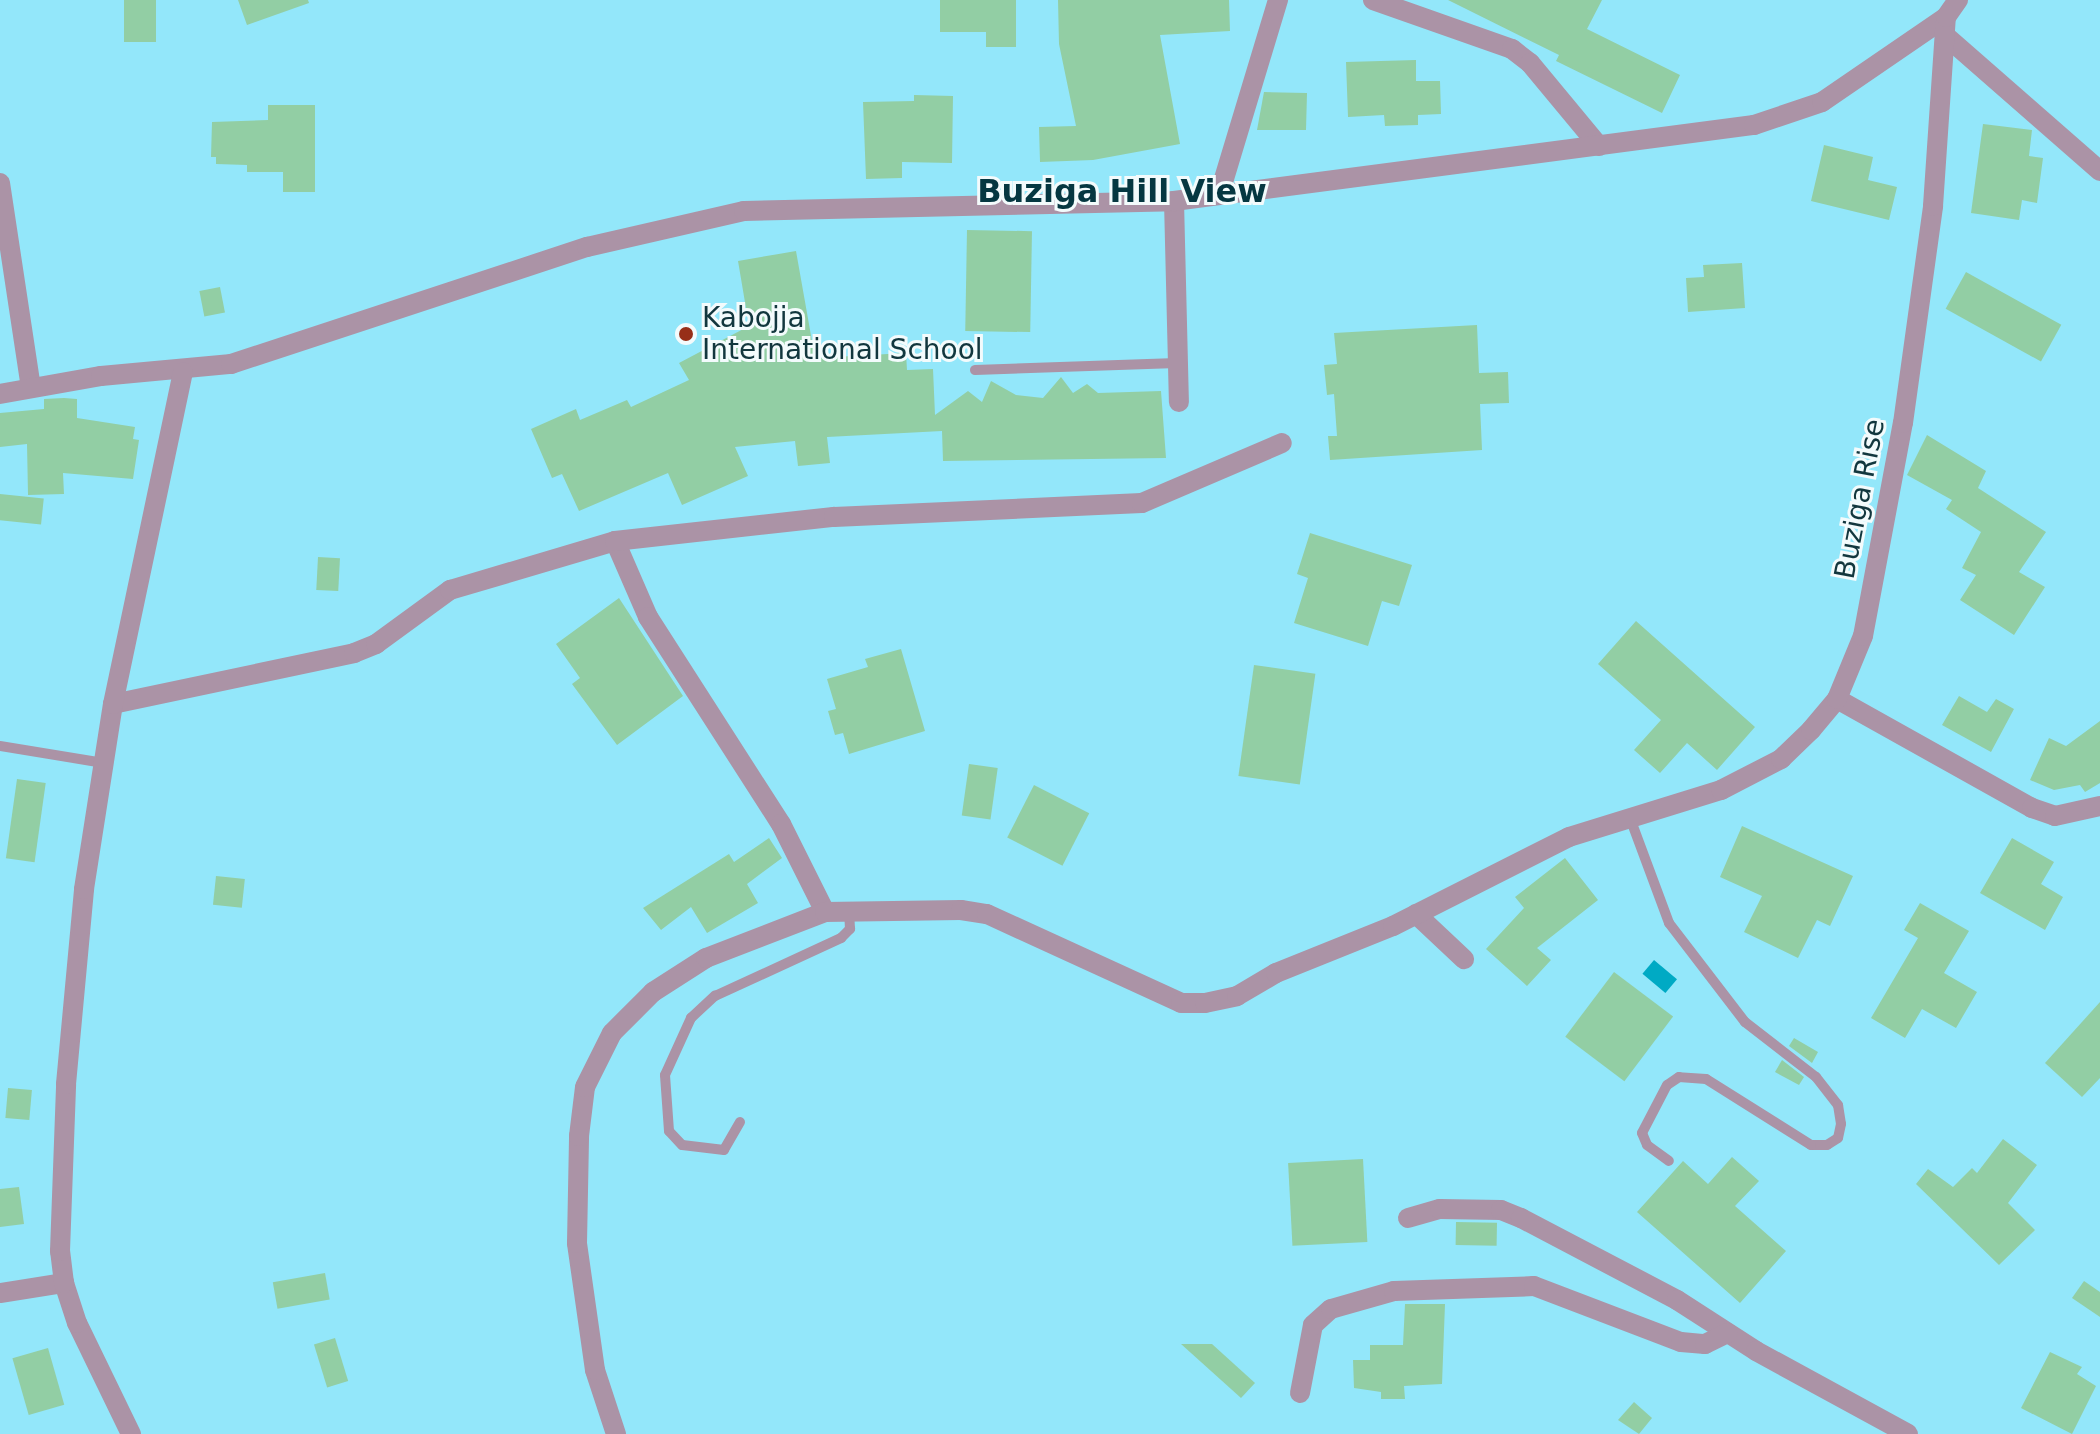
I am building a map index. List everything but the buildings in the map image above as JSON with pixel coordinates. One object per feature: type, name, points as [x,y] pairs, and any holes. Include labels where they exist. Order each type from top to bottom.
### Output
[{"type":"street","points":[[1220,192],[1278,0]]},
{"type":"street","points":[[1373,0],[1512,49],[1530,63],[1599,146]]},
{"type":"street","points":[[0,394],[101,376],[183,372],[231,364],[587,247],[744,211],[1174,201],[1220,192],[1754,125],[1822,102],[1952,8]]},
{"type":"street","name":"Buziga Rise","points":[[825,912],[987,914],[1181,1003],[1205,1003],[1237,996],[1276,973],[1416,914],[1569,837],[1721,790],[1781,759],[1837,699],[1863,636],[1903,423],[1933,206],[1952,8]]},
{"type":"street","points":[[1948,38],[2100,171]]},
{"type":"street","points":[[0,183],[31,387]]},
{"type":"street","points":[[1174,201],[1179,402]]},
{"type":"street","points":[[131,1434],[77,1323],[64,1283],[60,1251],[66,1084],[84,889],[113,704],[183,372]]},
{"type":"street","points":[[113,704],[354,653],[376,644],[450,590],[615,541],[834,517],[1142,503],[1282,443]]},
{"type":"street","points":[[615,541],[648,617],[781,824],[825,912],[706,958],[653,992],[612,1033],[585,1087],[577,1243],[595,1370],[616,1434]]},
{"type":"street","points":[[1837,699],[2032,808],[2055,816],[2100,806]]},
{"type":"street","points":[[1416,914],[1464,959]]},
{"type":"street","points":[[1408,1218],[1440,1209],[1501,1210],[1677,1300],[1728,1333],[1908,1434]]},
{"type":"street","points":[[0,1293],[64,1283]]},
{"type":"street","points":[[1300,1393],[1313,1325],[1331,1309],[1394,1291],[1534,1286],[1681,1342],[1705,1344],[1728,1333]]},
{"type":"lane","points":[[975,370],[1177,363]]},
{"type":"lane","points":[[0,746],[104,763]]},
{"type":"lane","points":[[1630,818],[1669,923],[1745,1022],[1816,1077],[1840,1114],[1838,1138],[1827,1145],[1811,1145],[1706,1079],[1679,1077],[1667,1085],[1642,1133],[1647,1145],[1669,1161]]},
{"type":"lane","points":[[740,1122],[724,1150],[682,1145],[669,1131],[665,1075],[691,1018],[715,996],[841,938],[850,929],[849,912]]},
{"type":"water","points":[[1654,960],[1677,979],[1665,993],[1642,974]]},
{"type":"place","name":"Kabojja International School","points":[[686,334]]},
{"type":"district","name":"Buziga Hill View","points":[[1122,191]]}]
